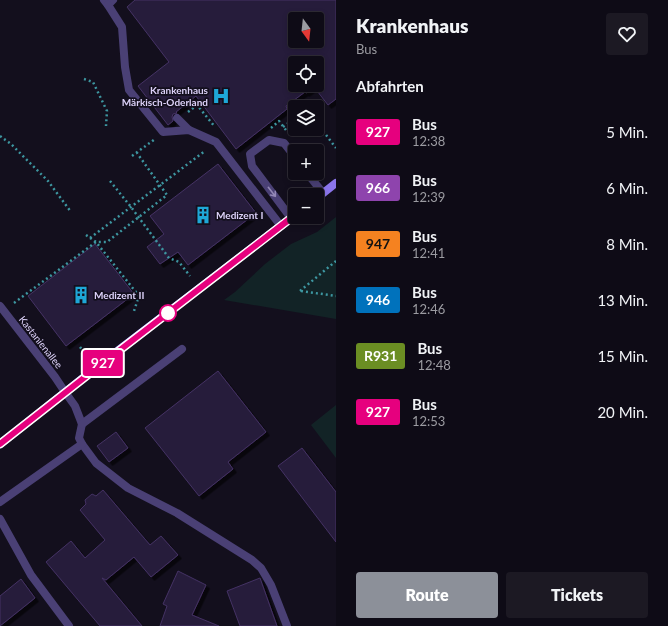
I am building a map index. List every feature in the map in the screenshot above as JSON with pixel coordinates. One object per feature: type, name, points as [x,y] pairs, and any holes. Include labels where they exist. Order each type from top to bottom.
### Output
[{"type":"main road","points":[[324,193],[336,183]]},
{"type":"main road","points":[[0,444],[288,220]]},
{"type":"street","points":[[108,2],[122,27],[125,67],[129,90],[163,132],[189,130]]},
{"type":"street","points":[[178,118],[189,130],[216,142],[281,226]]},
{"type":"street","points":[[288,148],[284,143],[269,140],[250,154],[252,166],[288,210]]},
{"type":"street","name":"Kastanienallee","points":[[2,308],[55,377],[75,406],[82,424]]},
{"type":"street","points":[[182,349],[82,424],[79,438],[96,463],[128,488],[178,513],[252,560],[261,568],[271,585],[287,626]]},
{"type":"street","points":[[0,502],[82,444]]},
{"type":"street","points":[[0,519],[31,575],[69,626]]},
{"type":"path","points":[[84,79],[93,82],[107,111],[106,126]]},
{"type":"path","points":[[90,238],[223,137],[197,104],[178,118]]},
{"type":"path","points":[[267,131],[279,121],[288,133]]},
{"type":"path","points":[[283,127],[288,123]]},
{"type":"path","points":[[132,156],[164,132]]},
{"type":"path","points":[[324,132],[336,148]]},
{"type":"path","points":[[0,136],[11,144],[48,181],[71,212]]},
{"type":"path","points":[[2,308],[96,242],[107,242],[167,195],[137,153]]},
{"type":"path","points":[[110,181],[169,258],[179,262],[190,276]]},
{"type":"path","points":[[86,235],[96,242],[139,296],[134,311]]},
{"type":"path","points":[[336,261],[300,291],[336,296]]},
{"type":"path","points":[[80,347],[86,355]]},
{"type":"shaded area","points":[[336,217],[336,319],[224,300],[235,292],[265,264],[291,244],[317,232]]},
{"type":"shaded area","points":[[336,405],[336,458],[311,425]]},
{"type":"building","name":"Krankenhaus Märkisch-Oderland","points":[[135,0],[336,0],[336,99],[328,105],[318,92],[324,92],[324,56],[288,56],[288,92],[305,92],[294,100],[288,100],[288,105],[286,106],[287,109],[236,149],[196,96],[176,112],[177,113],[173,114],[173,121],[168,125],[138,86],[169,62],[127,7]]},
{"type":"building","name":"Medizent I","points":[[218,164],[256,213],[188,265],[178,252],[160,264],[147,247],[164,234],[150,216]]},
{"type":"building","name":"Medizent II","points":[[95,244],[134,294],[66,346],[28,296]]},
{"type":"building","points":[[218,371],[266,432],[228,462],[233,469],[199,496],[145,428]]},
{"type":"building","points":[[116,432],[128,448],[109,462],[97,446]]},
{"type":"building","points":[[302,448],[336,492],[336,542],[278,466]]},
{"type":"building","points":[[103,490],[150,545],[161,536],[178,555],[151,577],[134,557],[106,580],[102,578],[142,626],[100,626],[46,562],[71,541],[85,558],[105,540],[80,510],[86,504],[85,500],[92,494],[96,496]]},
{"type":"building","points":[[178,571],[206,585],[192,615],[219,626],[160,626],[167,606],[163,604]]},
{"type":"building","points":[[260,578],[277,626],[240,626],[227,591]]},
{"type":"building","points":[[21,579],[35,598],[0,626],[0,596]]},
{"type":"bus line","name":"927","points":[[0,444],[138,335],[288,220]]},
{"type":"place","name":"Krankenhaus Märkisch-Oderland","points":[[221,96]]},
{"type":"place","name":"Medizent I","points":[[203,215]]},
{"type":"place","name":"Medizent II","points":[[81,295]]}]
